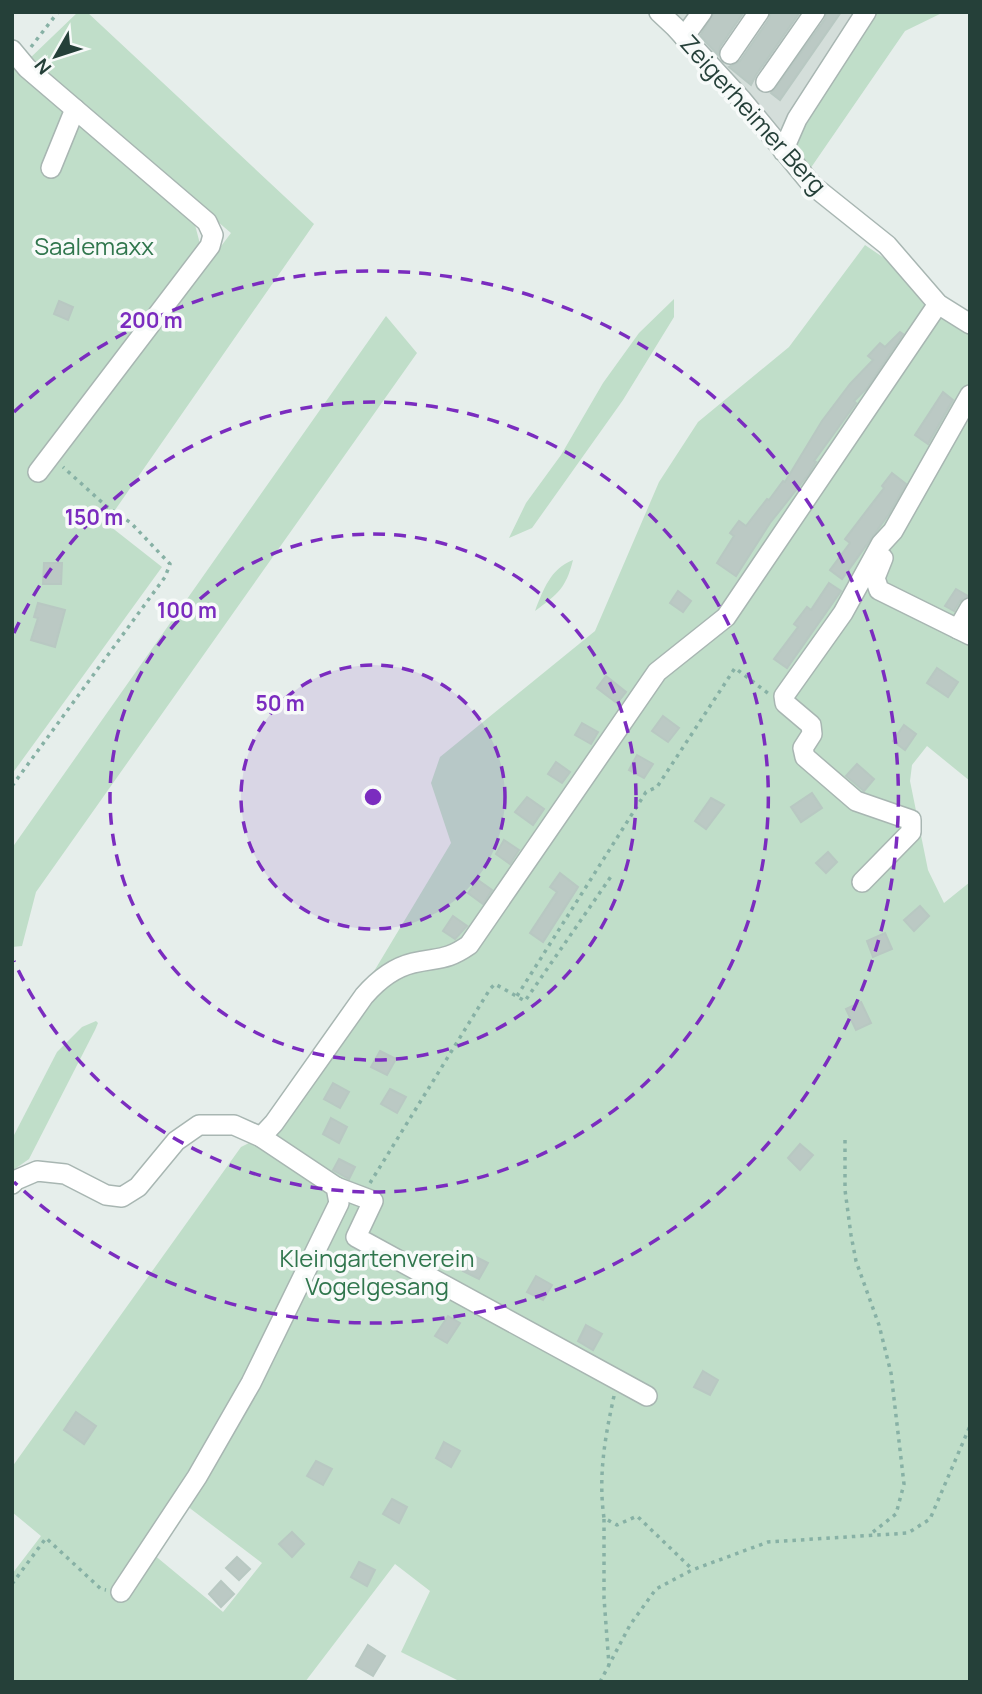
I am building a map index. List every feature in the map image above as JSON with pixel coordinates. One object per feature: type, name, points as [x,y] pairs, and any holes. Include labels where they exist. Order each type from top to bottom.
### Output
[{"type":"lane","name":"Zeigerheimer Berg","points":[[659,12],[684,37],[812,185],[887,245],[937,304],[970,324]]},
{"type":"lane","points":[[684,37],[702,12]]},
{"type":"lane","points":[[730,54],[759,12]]},
{"type":"lane","points":[[766,82],[815,12]]},
{"type":"lane","points":[[783,151],[797,119],[866,12]]},
{"type":"lane","points":[[19,50],[27,68],[207,222],[213,235],[210,246],[38,472]]},
{"type":"lane","points":[[51,169],[75,109]]},
{"type":"lane","points":[[261,1137],[380,978],[410,964],[453,956],[470,944],[657,672],[726,617],[937,304]]},
{"type":"lane","points":[[970,395],[893,531],[876,578],[879,590],[964,632],[970,608]]},
{"type":"lane","points":[[862,882],[911,832],[911,820],[856,801],[805,757],[803,748],[812,734],[811,725],[785,703],[784,696],[843,613],[881,544],[893,531]]},
{"type":"lane","points":[[12,1184],[37,1171],[65,1174],[106,1195],[122,1197],[138,1187],[176,1141],[199,1125],[234,1125],[261,1137],[336,1187],[373,1200],[356,1237],[647,1396]]},
{"type":"lane","points":[[121,1592],[197,1477],[251,1383],[339,1203],[336,1187]]},
{"type":"path","points":[[19,50],[32,47],[58,12]]},
{"type":"path","points":[[12,786],[165,577],[170,564],[131,523],[106,506],[65,471],[52,453]]},
{"type":"path","points":[[517,996],[646,792],[657,787],[735,668],[772,697],[784,696]]},
{"type":"path","points":[[362,1196],[490,989],[495,984],[524,1001],[612,875]]},
{"type":"path","points":[[845,1140],[845,1190],[856,1261],[879,1325],[891,1373],[904,1484],[896,1514],[871,1534]]},
{"type":"path","points":[[610,1667],[604,1598],[604,1518],[600,1479],[604,1466],[604,1443],[618,1380]]},
{"type":"path","points":[[600,1682],[630,1625],[656,1589],[692,1570],[768,1542],[908,1533],[930,1519],[970,1426]]},
{"type":"path","points":[[604,1518],[617,1525],[637,1516],[692,1570]]},
{"type":"path","points":[[12,1584],[46,1538],[101,1589],[121,1592]]},
{"type":"shaded area","points":[[661,12],[869,12],[782,139]]},
{"type":"green space","name":"Saalemaxx","points":[[78,12],[87,12],[314,224],[106,523],[162,567],[12,774],[12,65],[194,221],[200,244],[31,467],[47,478],[231,233],[28,60]]},
{"type":"green space","points":[[869,12],[944,12],[905,31],[810,169],[782,139]]},
{"type":"green space","name":"Kleingartenverein Vogelgesang","points":[[865,245],[934,292],[970,312],[970,781],[927,746],[912,765],[910,781],[928,870],[944,903],[970,882],[970,1682],[461,1682],[401,1652],[430,1591],[395,1564],[305,1682],[12,1682],[12,1574],[41,1536],[12,1512],[12,1467],[241,1147],[271,1132],[376,968],[451,843],[431,783],[440,757],[595,631],[659,482],[698,422],[789,347]],"holes":[[[187,1506],[262,1563],[223,1612],[153,1554]]]},
{"type":"green space","points":[[674,299],[674,317],[623,400],[532,528],[509,538],[526,503],[561,455],[603,383],[639,333]]},
{"type":"green space","points":[[386,316],[417,353],[36,892],[22,946],[12,947],[12,848]]},
{"type":"green space","points":[[573,560],[560,590],[535,611],[553,574]]},
{"type":"green space","points":[[96,1021],[98,1023],[95,1030],[29,1159],[12,1171],[12,1139],[57,1052],[82,1027]]},
{"type":"building","points":[[714,12],[744,12],[720,47],[718,55],[700,36]]},
{"type":"building","points":[[771,12],[800,12],[751,85],[729,67],[740,61]]},
{"type":"building","points":[[827,12],[841,12],[780,100],[771,93],[825,19]]},
{"type":"building","points":[[59,301],[73,307],[68,320],[54,314]]},
{"type":"building","points":[[900,332],[903,334],[867,388],[854,401],[856,403],[814,461],[816,462],[808,475],[770,523],[736,576],[717,563],[734,536],[730,533],[739,521],[746,526],[767,499],[769,500],[783,481],[785,482],[822,421],[850,384],[873,360],[868,356],[880,343],[885,347]]},
{"type":"building","points":[[943,392],[953,400],[928,444],[915,435]]},
{"type":"building","points":[[892,473],[906,484],[889,514],[842,579],[830,570],[850,543],[845,539],[884,488],[882,486]]},
{"type":"building","points":[[44,563],[62,563],[61,584],[43,584]]},
{"type":"building","points":[[829,583],[841,591],[787,668],[774,659],[798,627],[794,624],[807,607],[811,610]]},
{"type":"building","points":[[956,589],[968,596],[960,601],[954,611],[945,606]]},
{"type":"building","points":[[678,591],[691,601],[683,612],[670,603]]},
{"type":"building","points":[[38,603],[65,610],[55,647],[31,640],[38,618],[34,617]]},
{"type":"building","points":[[937,668],[958,682],[948,697],[927,683]]},
{"type":"building","points":[[606,676],[626,692],[617,703],[597,688]]},
{"type":"building","points":[[663,716],[679,728],[668,742],[652,731]]},
{"type":"building","points":[[582,723],[598,732],[591,744],[575,735]]},
{"type":"building","points":[[904,725],[916,734],[905,750],[893,741]]},
{"type":"building","points":[[637,755],[653,764],[644,778],[629,770]]},
{"type":"building","points":[[556,762],[570,772],[562,783],[548,774]]},
{"type":"building","points":[[857,764],[874,779],[864,791],[846,776]]},
{"type":"building","points":[[812,793],[822,808],[801,822],[791,807]]},
{"type":"building","points":[[527,797],[544,809],[533,825],[515,812]]},
{"type":"building","points":[[711,798],[724,805],[706,829],[695,821]]},
{"type":"building","points":[[504,840],[519,850],[510,864],[496,854]]},
{"type":"building","points":[[828,852],[837,862],[826,873],[816,863]]},
{"type":"building","points":[[560,873],[578,887],[543,942],[530,933],[557,892],[550,887]]},
{"type":"building","points":[[478,880],[492,890],[483,904],[468,893]]},
{"type":"building","points":[[920,906],[929,916],[914,931],[904,920]]},
{"type":"building","points":[[453,916],[467,926],[455,939],[443,931]]},
{"type":"building","points":[[885,933],[892,949],[873,957],[867,941]]},
{"type":"building","points":[[861,1002],[871,1023],[856,1030],[846,1009]]},
{"type":"building","points":[[380,1051],[396,1059],[387,1075],[371,1067]]},
{"type":"building","points":[[333,1083],[349,1092],[340,1108],[324,1099]]},
{"type":"building","points":[[390,1089],[406,1097],[397,1113],[381,1104]]},
{"type":"building","points":[[331,1118],[347,1127],[339,1143],[323,1134]]},
{"type":"building","points":[[800,1144],[813,1155],[800,1170],[788,1158]]},
{"type":"building","points":[[339,1159],[355,1167],[349,1179],[333,1170]]},
{"type":"building","points":[[472,1255],[488,1263],[479,1279],[463,1271]]},
{"type":"building","points":[[536,1276],[552,1285],[543,1300],[527,1292]]},
{"type":"building","points":[[448,1316],[460,1323],[447,1343],[435,1336]]},
{"type":"building","points":[[586,1325],[602,1334],[593,1350],[578,1341]]},
{"type":"building","points":[[703,1371],[718,1380],[710,1395],[694,1387]]},
{"type":"building","points":[[76,1412],[96,1426],[84,1444],[64,1430]]},
{"type":"building","points":[[444,1442],[460,1451],[451,1467],[436,1458]]},
{"type":"building","points":[[316,1461],[332,1469],[323,1485],[307,1476]]},
{"type":"building","points":[[392,1499],[407,1507],[399,1523],[383,1514]]},
{"type":"building","points":[[292,1532],[304,1544],[292,1557],[279,1544]]},
{"type":"building","points":[[237,1557],[250,1569],[239,1580],[226,1568]]},
{"type":"building","points":[[359,1562],[375,1570],[367,1586],[351,1577]]},
{"type":"building","points":[[221,1581],[234,1594],[221,1607],[209,1594]]},
{"type":"building","points":[[368,1645],[385,1656],[373,1676],[356,1666]]}]
